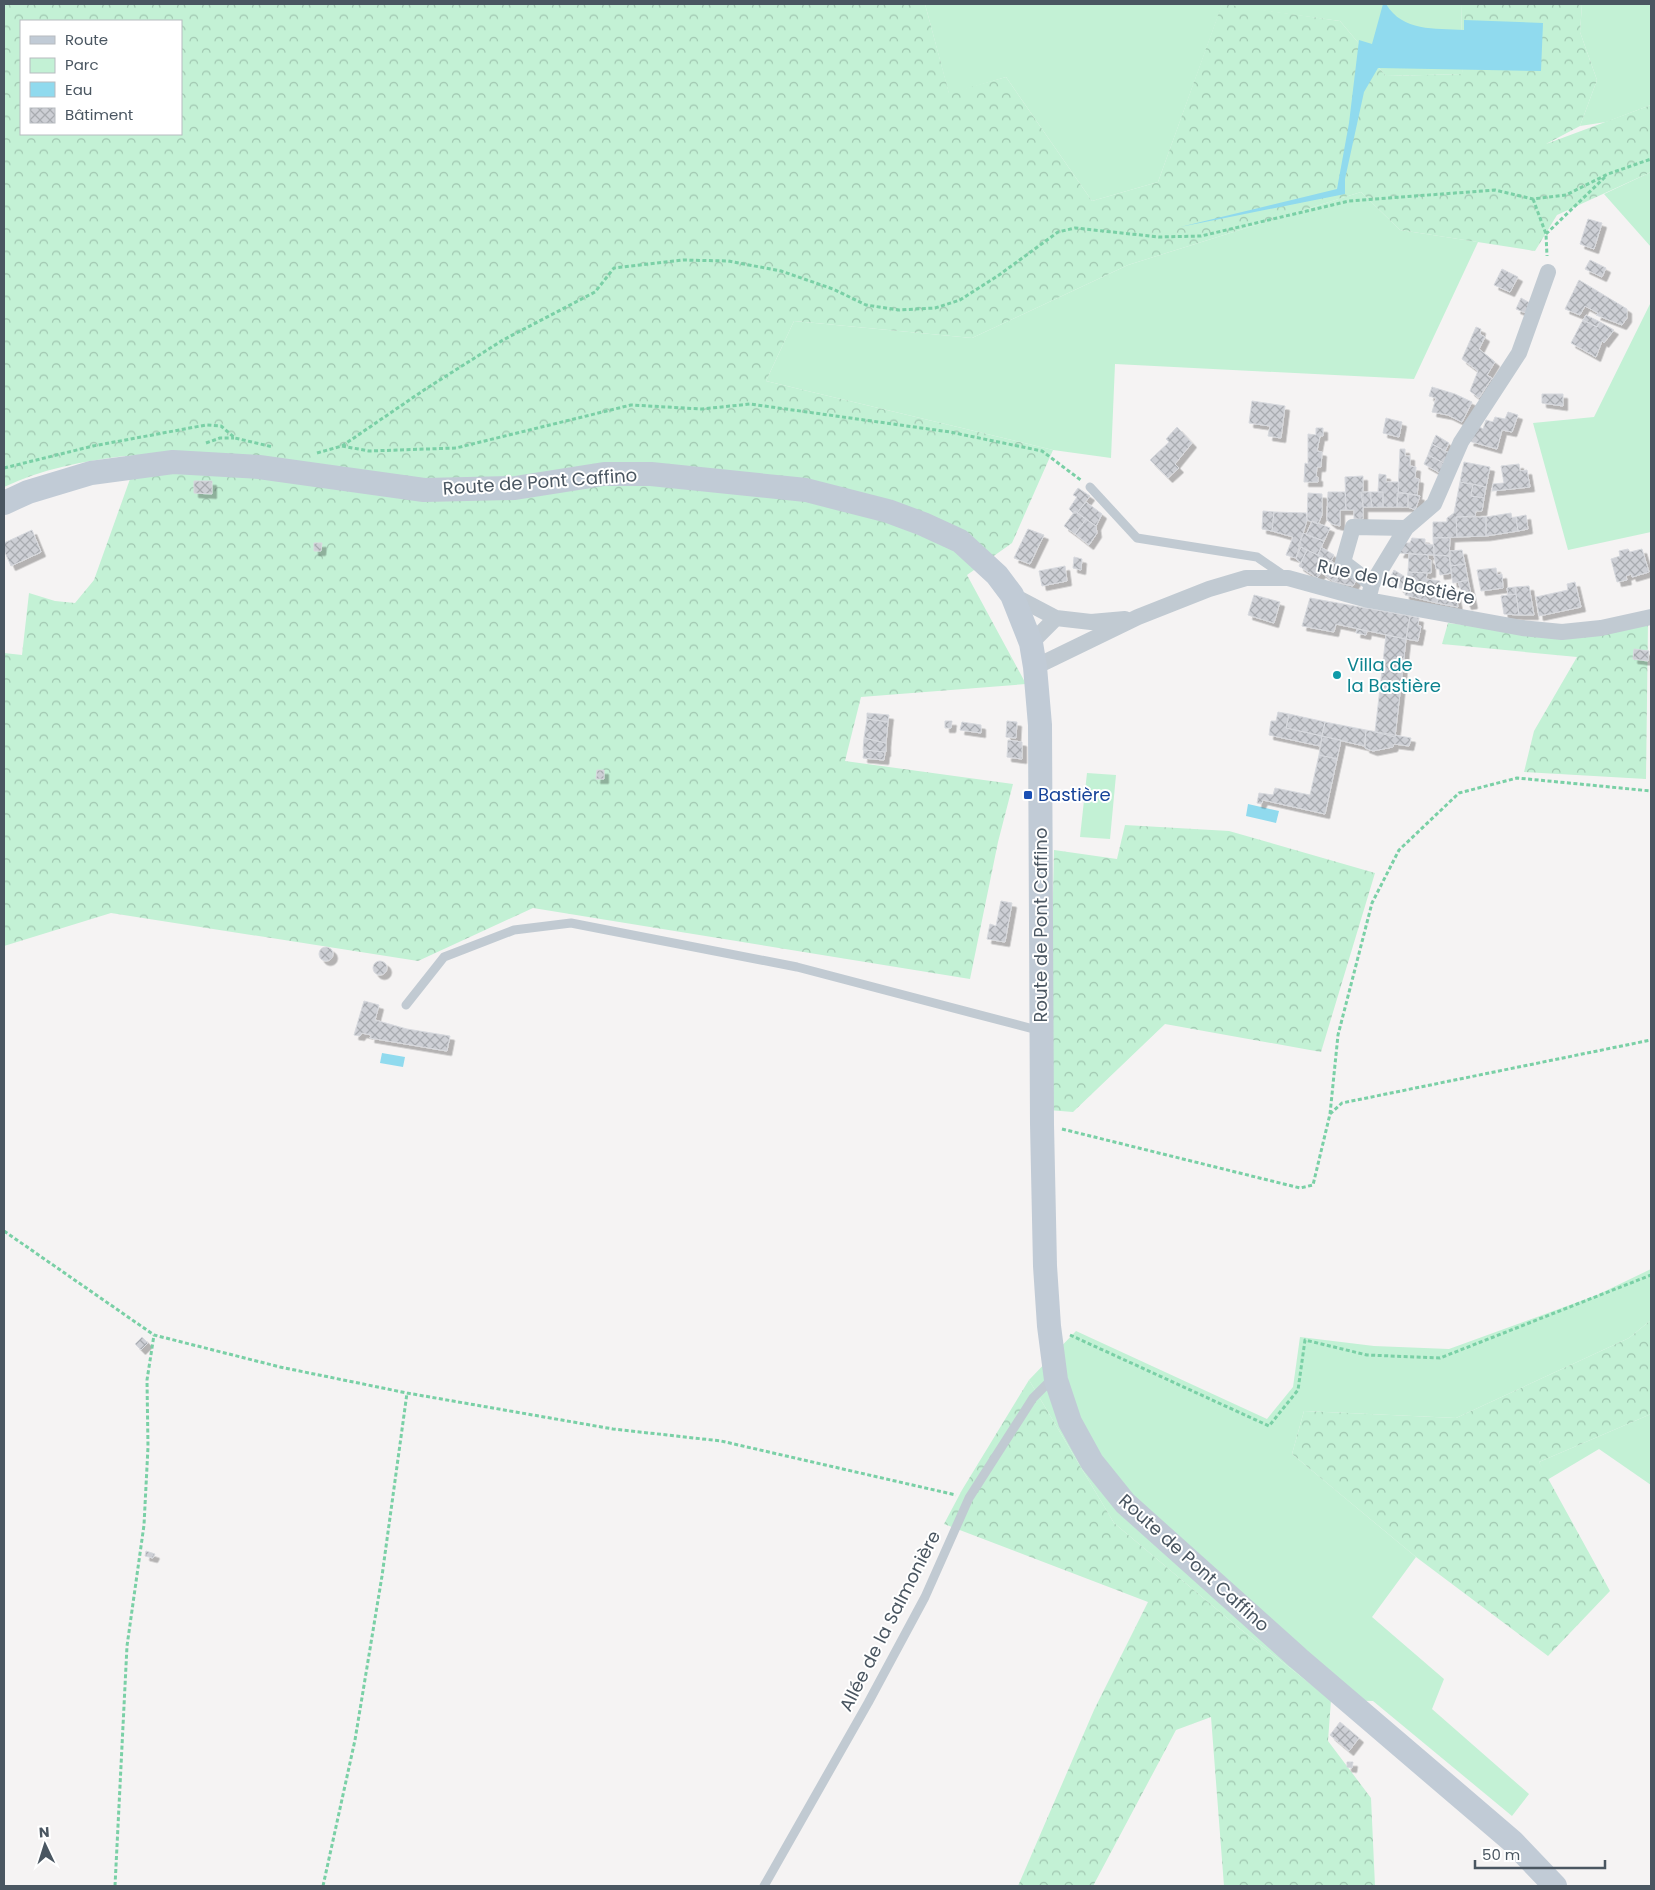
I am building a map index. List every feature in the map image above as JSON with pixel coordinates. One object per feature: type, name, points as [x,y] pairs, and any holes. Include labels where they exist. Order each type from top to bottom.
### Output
[{"type":"street","points":[[1368,600],[1372,584],[1406,528],[1434,504],[1461,442],[1519,353],[1548,272]]},
{"type":"street","name":"Route de Pont Caffino","points":[[4,503],[45,487],[91,473],[173,462],[259,467],[424,490],[515,488],[604,474],[651,474],[806,490],[888,511],[960,541],[997,575],[1012,595],[1031,643],[1036,667],[1040,725],[1041,1032],[1045,1266],[1049,1326],[1056,1380],[1074,1430],[1092,1462],[1125,1503],[1298,1658],[1512,1841],[1554,1886]]},
{"type":"street","points":[[1372,584],[1343,562],[1353,527],[1406,528]]},
{"type":"street","name":"Rue de la Bastière","points":[[1138,617],[1209,589],[1246,578],[1288,578],[1368,600],[1522,628],[1562,632],[1601,628],[1651,617]]},
{"type":"street","points":[[1012,595],[1056,618],[1091,622],[1138,617]]},
{"type":"street","points":[[1036,667],[1138,617]]},
{"type":"street","points":[[1031,643],[1056,618]]},
{"type":"lane","points":[[1090,487],[1137,538],[1257,557],[1288,578]]},
{"type":"lane","points":[[406,1005],[444,957],[514,930],[571,923],[797,968],[1041,1032]]},
{"type":"lane","name":"Allée de la Salmonière","points":[[764,1886],[868,1703],[924,1597],[969,1498],[1033,1398],[1048,1384],[1056,1380]]},
{"type":"path","points":[[310,452],[318,453],[342,446],[424,390],[503,340],[595,292],[614,268],[683,260],[728,261],[781,271],[833,289],[866,305],[899,310],[926,309],[960,300],[999,276],[1058,232],[1075,228],[1159,237],[1201,236],[1349,201],[1495,190],[1533,199],[1566,195],[1608,174],[1651,159]]},
{"type":"path","points":[[1546,234],[1608,174]]},
{"type":"path","points":[[1533,199],[1546,234],[1548,272]]},
{"type":"path","points":[[342,446],[369,451],[456,448],[631,405],[702,409],[750,404],[950,432],[1042,451],[1090,487]]},
{"type":"path","points":[[4,468],[93,446],[206,425],[221,426],[235,438],[277,448]]},
{"type":"path","points":[[1042,1124],[1300,1188],[1312,1185],[1330,1114],[1340,1025],[1372,903],[1399,850],[1459,793],[1517,778],[1651,790]]},
{"type":"path","points":[[1330,1114],[1342,1103],[1651,1040]]},
{"type":"path","points":[[4,1231],[154,1335],[280,1366],[407,1393],[613,1429],[721,1441],[969,1498]]},
{"type":"path","points":[[1049,1326],[1268,1426],[1298,1390],[1305,1340],[1367,1355],[1440,1358],[1651,1275]]},
{"type":"path","points":[[115,1886],[127,1646],[144,1525],[148,1447],[147,1380],[154,1335]]},
{"type":"path","points":[[323,1886],[356,1740],[382,1576],[407,1393]]},
{"type":"green space","points":[[4,4],[925,4],[949,93],[1006,77],[1092,201],[1158,182],[1222,4],[1340,21],[1386,76],[1463,74],[1461,4],[1582,4],[1580,32],[1597,80],[1580,126],[1546,144],[1651,105],[1651,172],[1557,215],[1535,251],[1400,230],[1361,192],[1128,265],[972,338],[794,321],[766,381],[1053,450],[1012,543],[967,575],[1026,684],[861,697],[845,761],[1013,784],[998,842],[970,979],[533,908],[418,961],[111,913],[4,946],[4,653],[22,655],[29,593],[55,601],[75,603],[94,580],[130,479],[125,456],[63,467],[4,487]]},
{"type":"green space","points":[[925,4],[1461,4],[1463,74],[1386,76],[1340,21],[1222,5],[1158,182],[1092,201],[1006,77],[949,94]]},
{"type":"green space","points":[[1582,4],[1651,4],[1651,105],[1606,122],[1580,126],[1597,80],[1580,32]]},
{"type":"green space","points":[[1651,172],[1651,247],[1604,194]]},
{"type":"green space","points":[[1361,192],[1400,230],[1478,242],[1414,379],[1115,364],[1111,458],[1053,450],[766,381],[794,321],[972,338],[1128,265]]},
{"type":"green space","points":[[1651,302],[1651,532],[1568,550],[1533,423],[1594,417]]},
{"type":"green space","points":[[1648,621],[1646,779],[1524,772],[1534,731],[1577,657],[1442,644],[1448,623],[1573,638]]},
{"type":"green space","points":[[1087,773],[1116,775],[1110,839],[1080,837]]},
{"type":"green space","points":[[1125,825],[1229,831],[1375,873],[1321,1052],[1165,1024],[1073,1112],[1048,1110],[1054,850],[1117,859]]},
{"type":"green space","points":[[1651,1269],[1651,1320],[1629,1338],[1456,1418],[1304,1411],[1292,1454],[1416,1557],[1372,1617],[1444,1679],[1432,1709],[1529,1794],[1512,1816],[1373,1701],[1331,1700],[1239,1628],[1114,1523],[1029,1380],[1076,1331],[1267,1419],[1293,1387],[1300,1337],[1374,1346],[1449,1349],[1597,1295]]},
{"type":"green space","points":[[1651,1320],[1651,1414],[1539,1462],[1610,1591],[1548,1656],[1416,1557],[1292,1454],[1304,1411],[1456,1418],[1629,1338]]},
{"type":"green space","points":[[1029,1380],[1114,1523],[1239,1628],[1331,1700],[1328,1741],[1371,1798],[1375,1886],[1224,1886],[1211,1717],[1176,1730],[1093,1886],[1018,1886],[1094,1710],[1148,1602],[944,1524],[962,1490]]},
{"type":"green space","points":[[1651,1414],[1651,1485],[1599,1449],[1547,1480],[1539,1462]]},
{"type":"water","points":[[1383,4],[1386,4],[1401,20],[1420,27],[1464,30],[1464,20],[1543,23],[1541,71],[1378,68],[1364,92],[1345,179],[1345,194],[1180,227],[1337,189],[1349,123],[1359,40],[1372,44]]},
{"type":"water","points":[[1248,804],[1279,811],[1276,823],[1246,816]]},
{"type":"water","points":[[382,1053],[405,1057],[403,1067],[380,1063]]},
{"type":"building","points":[[1588,219],[1602,223],[1594,249],[1580,244]]},
{"type":"building","points":[[1590,260],[1606,268],[1602,277],[1585,269]]},
{"type":"building","points":[[1502,269],[1518,277],[1510,292],[1494,285]]},
{"type":"building","points":[[1579,280],[1627,309],[1627,318],[1622,325],[1596,315],[1598,313],[1585,306],[1580,315],[1565,309]]},
{"type":"building","points":[[1521,298],[1530,303],[1526,313],[1516,309]]},
{"type":"building","points":[[1586,315],[1600,322],[1597,327],[1583,320]]},
{"type":"building","points":[[1583,320],[1597,327],[1600,322],[1614,330],[1604,343],[1602,341],[1596,357],[1571,343]]},
{"type":"building","points":[[1476,327],[1481,329],[1480,334],[1485,337],[1479,349],[1495,362],[1487,375],[1492,378],[1479,398],[1470,391],[1478,371],[1462,359]]},
{"type":"building","points":[[1432,387],[1455,394],[1472,402],[1462,422],[1448,415],[1432,412],[1436,398],[1429,396]]},
{"type":"building","points":[[1542,394],[1563,394],[1563,406],[1542,403]]},
{"type":"building","points":[[1252,401],[1285,406],[1281,438],[1268,436],[1270,426],[1249,423]]},
{"type":"building","points":[[1508,412],[1518,415],[1512,432],[1502,430],[1497,449],[1469,441],[1478,426],[1483,429],[1486,420],[1493,422],[1495,417],[1505,419]]},
{"type":"building","points":[[1386,418],[1402,422],[1399,437],[1383,433]]},
{"type":"building","points":[[1177,427],[1192,443],[1175,464],[1179,468],[1168,478],[1150,460],[1169,442],[1166,439]]},
{"type":"building","points":[[1316,428],[1323,428],[1323,436],[1320,436],[1317,451],[1322,452],[1321,467],[1317,467],[1316,477],[1318,477],[1318,482],[1304,482],[1305,463],[1308,464],[1308,434],[1316,435]]},
{"type":"building","points":[[1436,435],[1449,443],[1445,451],[1432,444]]},
{"type":"building","points":[[1432,444],[1449,453],[1444,463],[1428,455]]},
{"type":"building","points":[[1400,449],[1405,449],[1405,456],[1410,456],[1410,466],[1416,467],[1415,478],[1419,479],[1417,495],[1398,492]]},
{"type":"building","points":[[1428,455],[1444,463],[1440,473],[1424,464]]},
{"type":"building","points":[[1464,462],[1490,467],[1486,487],[1460,482]]},
{"type":"building","points":[[1519,464],[1520,471],[1527,470],[1530,487],[1492,491],[1493,484],[1504,483],[1501,466]]},
{"type":"building","points":[[1379,474],[1386,475],[1386,482],[1399,482],[1397,507],[1383,507],[1383,492],[1378,492]]},
{"type":"building","points":[[1363,476],[1363,519],[1354,519],[1354,510],[1346,510],[1345,477]]},
{"type":"building","points":[[194,481],[212,481],[212,494],[194,493]]},
{"type":"building","points":[[1460,482],[1473,484],[1471,496],[1484,498],[1482,511],[1476,511],[1475,516],[1456,517],[1457,537],[1433,538],[1433,522],[1447,522],[1447,518],[1454,513]]},
{"type":"building","points":[[1473,484],[1486,487],[1484,498],[1471,496]]},
{"type":"building","points":[[1078,488],[1090,496],[1077,513],[1073,513],[1069,509],[1077,497],[1073,495]]},
{"type":"building","points":[[1328,492],[1345,492],[1346,510],[1340,510],[1340,526],[1332,524],[1327,520]]},
{"type":"building","points":[[1361,492],[1370,492],[1372,507],[1363,507]]},
{"type":"building","points":[[1370,492],[1383,492],[1383,507],[1372,507]]},
{"type":"building","points":[[1308,493],[1322,494],[1322,515],[1318,524],[1307,520]]},
{"type":"building","points":[[1397,493],[1408,494],[1408,507],[1397,507]]},
{"type":"building","points":[[1408,494],[1420,496],[1415,510],[1408,507]]},
{"type":"building","points":[[1086,502],[1102,514],[1096,526],[1077,513]]},
{"type":"building","points":[[1075,511],[1086,519],[1075,534],[1064,526]]},
{"type":"building","points":[[1263,511],[1274,512],[1272,531],[1262,529]]},
{"type":"building","points":[[1274,512],[1306,513],[1307,520],[1296,558],[1286,555],[1293,537],[1272,531]]},
{"type":"building","points":[[1511,513],[1512,518],[1516,517],[1518,531],[1486,536],[1486,517]]},
{"type":"building","points":[[1526,515],[1528,529],[1518,531],[1516,517]]},
{"type":"building","points":[[1456,517],[1486,517],[1486,536],[1457,537]]},
{"type":"building","points":[[1086,519],[1096,526],[1097,533],[1089,545],[1075,534]]},
{"type":"building","points":[[1312,521],[1330,528],[1324,541],[1306,535]]},
{"type":"building","points":[[1028,529],[1044,535],[1030,564],[1014,558]]},
{"type":"building","points":[[32,530],[41,552],[11,566],[4,550],[4,543]]},
{"type":"building","points":[[1303,533],[1324,541],[1318,555],[1298,546]]},
{"type":"building","points":[[1412,538],[1425,539],[1425,544],[1434,545],[1434,555],[1399,553],[1405,543],[1410,543]]},
{"type":"building","points":[[1433,538],[1450,538],[1449,556],[1434,555]]},
{"type":"building","points":[[314,543],[322,543],[321,551],[314,551]]},
{"type":"building","points":[[1301,547],[1307,550],[1301,563],[1296,559]]},
{"type":"building","points":[[1321,547],[1334,555],[1331,561],[1318,555]]},
{"type":"building","points":[[1628,549],[1630,552],[1642,549],[1649,572],[1632,577],[1631,574],[1626,576],[1627,580],[1617,582],[1611,559],[1620,556],[1619,551]]},
{"type":"building","points":[[1307,550],[1331,561],[1317,578],[1299,566]]},
{"type":"building","points":[[1462,550],[1465,564],[1450,566],[1450,551]]},
{"type":"building","points":[[1409,554],[1428,555],[1428,559],[1431,560],[1431,573],[1408,572]]},
{"type":"building","points":[[1434,555],[1449,556],[1452,573],[1440,575],[1439,569],[1436,569]]},
{"type":"building","points":[[1074,557],[1082,559],[1081,570],[1073,568]]},
{"type":"building","points":[[1331,561],[1344,570],[1334,582],[1322,573]]},
{"type":"building","points":[[1465,564],[1468,580],[1453,583],[1450,566]]},
{"type":"building","points":[[1065,566],[1067,581],[1042,586],[1039,571]]},
{"type":"building","points":[[1496,568],[1497,575],[1502,574],[1503,588],[1481,591],[1477,570]]},
{"type":"building","points":[[1344,570],[1357,579],[1353,586],[1334,582]]},
{"type":"building","points":[[1394,570],[1407,578],[1408,572],[1427,573],[1426,579],[1440,581],[1439,587],[1399,588],[1399,585],[1389,580]]},
{"type":"building","points":[[1468,580],[1473,604],[1467,605],[1458,582]]},
{"type":"building","points":[[1575,582],[1581,607],[1539,616],[1536,597],[1568,590],[1567,584]]},
{"type":"building","points":[[1529,586],[1534,615],[1519,615],[1515,587]]},
{"type":"building","points":[[1439,587],[1437,603],[1405,595],[1405,588]]},
{"type":"building","points":[[1515,587],[1516,594],[1508,595],[1507,588]]},
{"type":"building","points":[[1438,590],[1456,595],[1458,607],[1437,603]]},
{"type":"building","points":[[1516,594],[1519,615],[1504,614],[1501,596]]},
{"type":"building","points":[[1254,595],[1280,602],[1274,623],[1248,615]]},
{"type":"building","points":[[1310,598],[1410,616],[1406,639],[1336,624],[1334,632],[1302,626]]},
{"type":"building","points":[[1410,616],[1419,618],[1418,625],[1421,626],[1418,641],[1406,639]]},
{"type":"building","points":[[1357,629],[1367,631],[1366,635],[1356,633]]},
{"type":"building","points":[[1386,635],[1406,639],[1395,737],[1375,732]]},
{"type":"building","points":[[1634,649],[1649,651],[1648,661],[1633,659]]},
{"type":"building","points":[[1278,712],[1289,714],[1286,728],[1322,736],[1320,746],[1269,735],[1271,721],[1276,721]]},
{"type":"building","points":[[867,713],[889,715],[888,722],[867,719]]},
{"type":"building","points":[[1289,714],[1325,722],[1322,736],[1286,728]]},
{"type":"building","points":[[867,719],[888,722],[886,743],[864,738]]},
{"type":"building","points":[[945,721],[952,721],[951,728],[945,728]]},
{"type":"building","points":[[1007,721],[1017,722],[1016,738],[1006,737]]},
{"type":"building","points":[[962,722],[981,725],[981,733],[960,730]]},
{"type":"building","points":[[1325,722],[1366,730],[1364,746],[1322,736]]},
{"type":"building","points":[[1366,730],[1411,738],[1409,746],[1394,744],[1393,747],[1373,751],[1365,748]]},
{"type":"building","points":[[1322,736],[1341,740],[1337,759],[1319,755]]},
{"type":"building","points":[[864,738],[886,743],[886,752],[863,750]]},
{"type":"building","points":[[1008,740],[1022,742],[1022,759],[1007,757]]},
{"type":"building","points":[[864,750],[885,752],[884,760],[863,758]]},
{"type":"building","points":[[1319,755],[1337,759],[1325,814],[1263,800],[1261,804],[1257,803],[1259,793],[1273,795],[1275,788],[1310,795]]},
{"type":"building","points":[[597,770],[604,770],[604,779],[596,779]]},
{"type":"building","points":[[1001,901],[1012,903],[1005,942],[987,939],[990,924],[996,926]]},
{"type":"building","points":[[326,947],[331,949],[333,954],[331,959],[326,961],[321,959],[319,954],[321,949]]},
{"type":"building","points":[[380,961],[385,963],[387,968],[385,973],[380,975],[375,973],[373,968],[375,963]]},
{"type":"building","points":[[364,1001],[379,1005],[375,1020],[407,1029],[450,1036],[447,1051],[370,1038],[371,1035],[362,1033],[360,1036],[354,1035]]},
{"type":"building","points":[[142,1337],[148,1343],[141,1350],[135,1344]]},
{"type":"building","points":[[146,1551],[155,1554],[153,1558],[145,1556]]},
{"type":"building","points":[[1340,1722],[1359,1738],[1349,1751],[1330,1735]]},
{"type":"building","points":[[1347,1762],[1353,1762],[1352,1768],[1347,1767]]},
{"type":"place","name":"Villa de la Bastière","points":[[1337,675]]},
{"type":"place","name":"Bastière","points":[[1028,795]]}]
